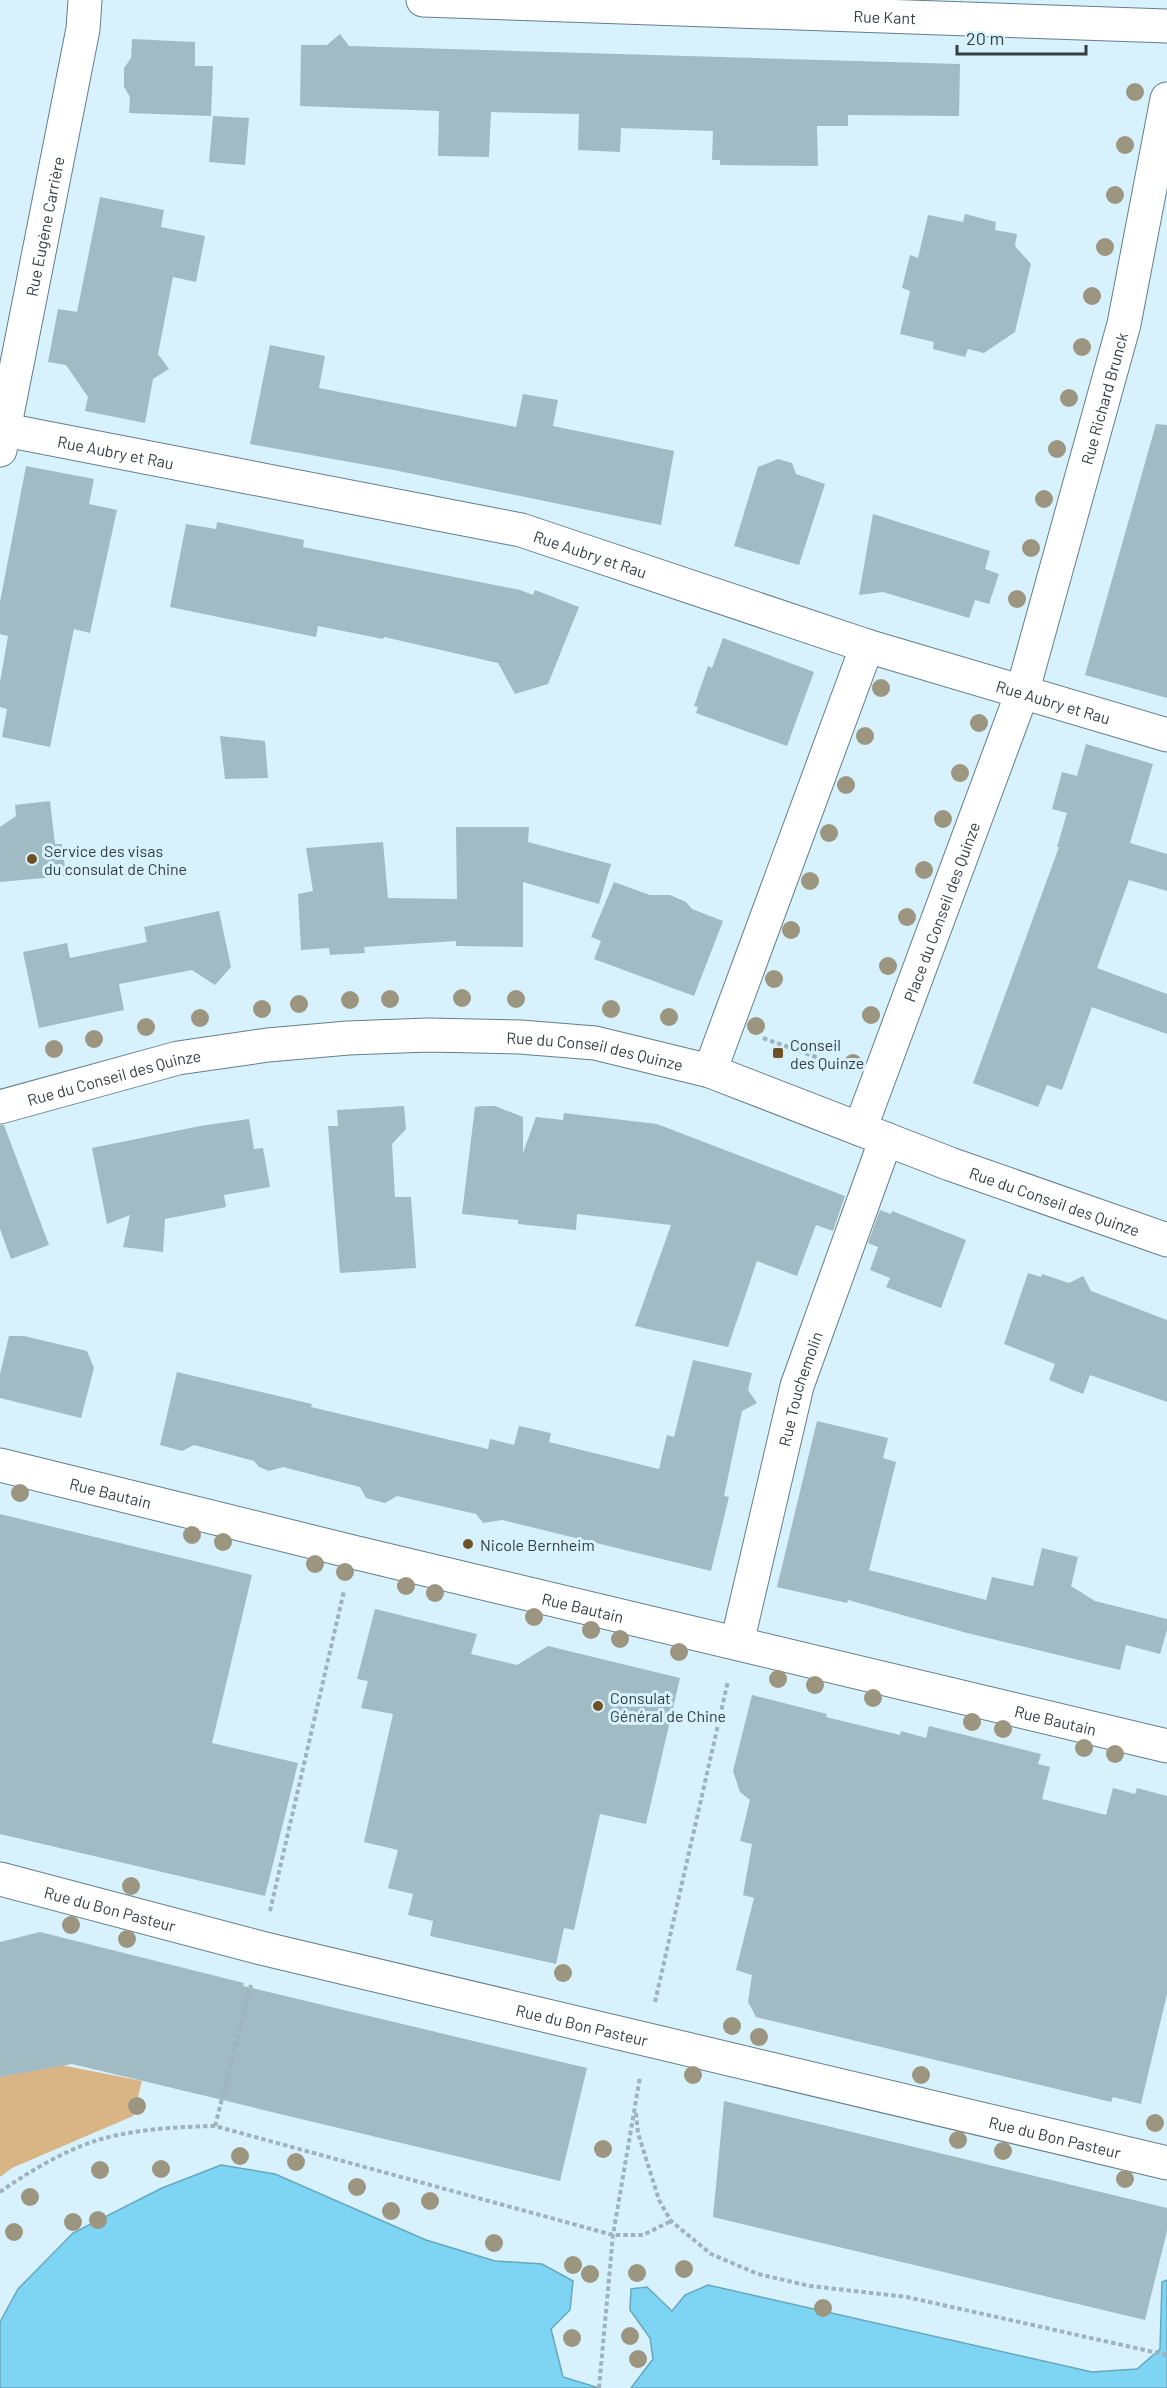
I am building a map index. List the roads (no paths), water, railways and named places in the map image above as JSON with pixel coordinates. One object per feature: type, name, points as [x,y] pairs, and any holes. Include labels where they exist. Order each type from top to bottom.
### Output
[{"type":"street","name":"Rue Eugène Carrière","points":[[1,437],[83,29],[85,0]]},
{"type":"street","name":"Rue Kant","points":[[423,0],[1167,26]]},
{"type":"street","name":"Rue Richard Brunck","points":[[1022,693],[1124,324],[1167,99]]},
{"type":"street","name":"Rue Aubry et Rau","points":[[1,437],[521,530],[867,646],[1167,735]]},
{"type":"street","points":[[710,1071],[867,646]]},
{"type":"street","name":"Place du Conseil des Quinze","points":[[873,1134],[1022,693]]},
{"type":"street","name":"Rue du Conseil des Quinze","points":[[1,1104],[178,1058],[348,1038],[428,1035],[508,1037],[595,1043],[710,1071],[950,1164],[1167,1240]]},
{"type":"street","name":"Rue Touchemolin","points":[[737,1643],[796,1386],[873,1134]]},
{"type":"street","name":"Rue Bautain","points":[[0,1465],[353,1552],[1167,1746]]},
{"type":"street","name":"Rue du Bon Pasteur","points":[[0,1879],[261,1948],[1167,2163]]},
{"type":"water","points":[[221,2165],[275,2174],[426,2240],[495,2261],[542,2264],[573,2281],[570,2310],[551,2329],[563,2377],[599,2388],[0,2388],[0,2322],[18,2289],[73,2233],[162,2188]]},
{"type":"water","points":[[1167,2280],[1167,2388],[631,2388],[653,2359],[650,2338],[630,2310],[631,2289],[647,2287],[672,2311],[685,2295],[708,2285],[1092,2372],[1137,2369],[1160,2349],[1162,2282]]},
{"type":"place","name":"Service des visas du consulat de Chine","points":[[32,859]]},
{"type":"place","name":"Conseil des Quinze","points":[[778,1053]]},
{"type":"place","name":"Nicole Bernheim","points":[[468,1544]]},
{"type":"place","name":"Consulat Général de Chine","points":[[598,1706]]}]
